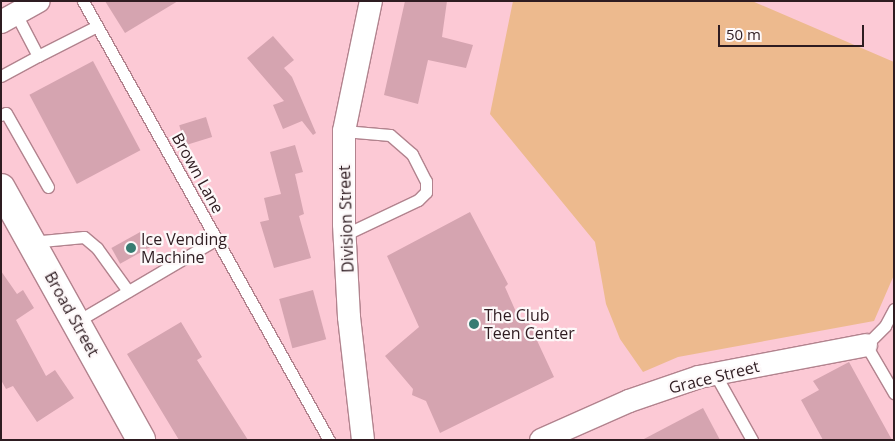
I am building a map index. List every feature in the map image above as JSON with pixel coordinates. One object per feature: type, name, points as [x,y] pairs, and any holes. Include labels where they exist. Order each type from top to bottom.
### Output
[{"type":"main road","name":"Broad Street","points":[[1,188],[141,440]]},
{"type":"street","points":[[8,18],[39,1]]},
{"type":"street","name":"Division Street","points":[[362,440],[349,317],[344,131],[371,1]]},
{"type":"street","name":"Grace Street","points":[[541,440],[629,401],[715,374],[866,345]]},
{"type":"lane","name":"Brown Lane","points":[[84,1],[329,440]]},
{"type":"lane","points":[[8,18],[38,56]]},
{"type":"lane","points":[[1,76],[98,26]]},
{"type":"lane","points":[[3,111],[48,187]]},
{"type":"lane","points":[[344,131],[390,135],[412,154],[426,181],[426,192],[418,200],[346,234]]},
{"type":"lane","points":[[31,242],[84,237],[97,248],[128,291]]},
{"type":"lane","points":[[76,322],[217,239]]},
{"type":"lane","points":[[894,309],[885,326],[866,345],[894,393]]},
{"type":"lane","points":[[715,374],[752,440]]},
{"type":"shaded area","points":[[513,1],[752,1],[894,62],[894,275],[874,321],[678,357],[643,372],[620,339],[606,304],[595,242],[490,114]]},
{"type":"building","points":[[105,1],[178,1],[125,33]]},
{"type":"building","points":[[405,1],[447,1],[442,37],[473,45],[466,68],[428,60],[418,104],[384,95]]},
{"type":"building","points":[[273,36],[294,60],[284,68],[292,77],[316,133],[313,135],[302,121],[283,129],[273,105],[284,101],[247,58]]},
{"type":"building","points":[[93,61],[140,150],[77,184],[29,95]]},
{"type":"building","points":[[206,117],[212,137],[185,145],[179,125]]},
{"type":"building","points":[[295,145],[303,172],[295,174],[304,214],[299,216],[311,258],[274,268],[260,222],[269,220],[264,198],[281,194],[270,152]]},
{"type":"building","name":"The Club Teen Center","points":[[470,212],[508,284],[505,287],[520,321],[527,319],[554,377],[440,433],[426,401],[412,395],[413,389],[385,356],[419,327],[387,256]]},
{"type":"building","name":"Ice Vending Machine","points":[[142,231],[151,247],[120,264],[111,248]]},
{"type":"building","points":[[1,271],[17,294],[23,290],[34,308],[16,320],[46,376],[55,370],[74,398],[37,422],[13,386],[6,389],[1,380]]},
{"type":"building","points":[[313,290],[326,339],[292,348],[279,299]]},
{"type":"building","points":[[181,322],[202,357],[197,360],[248,440],[179,440],[127,354]]},
{"type":"building","points":[[849,362],[892,440],[823,440],[801,400],[819,390],[813,381]]},
{"type":"building","points":[[703,408],[720,440],[642,440]]},
{"type":"place","name":"Ice Vending Machine","points":[[131,248]]},
{"type":"place","name":"The Club Teen Center","points":[[474,324]]}]
